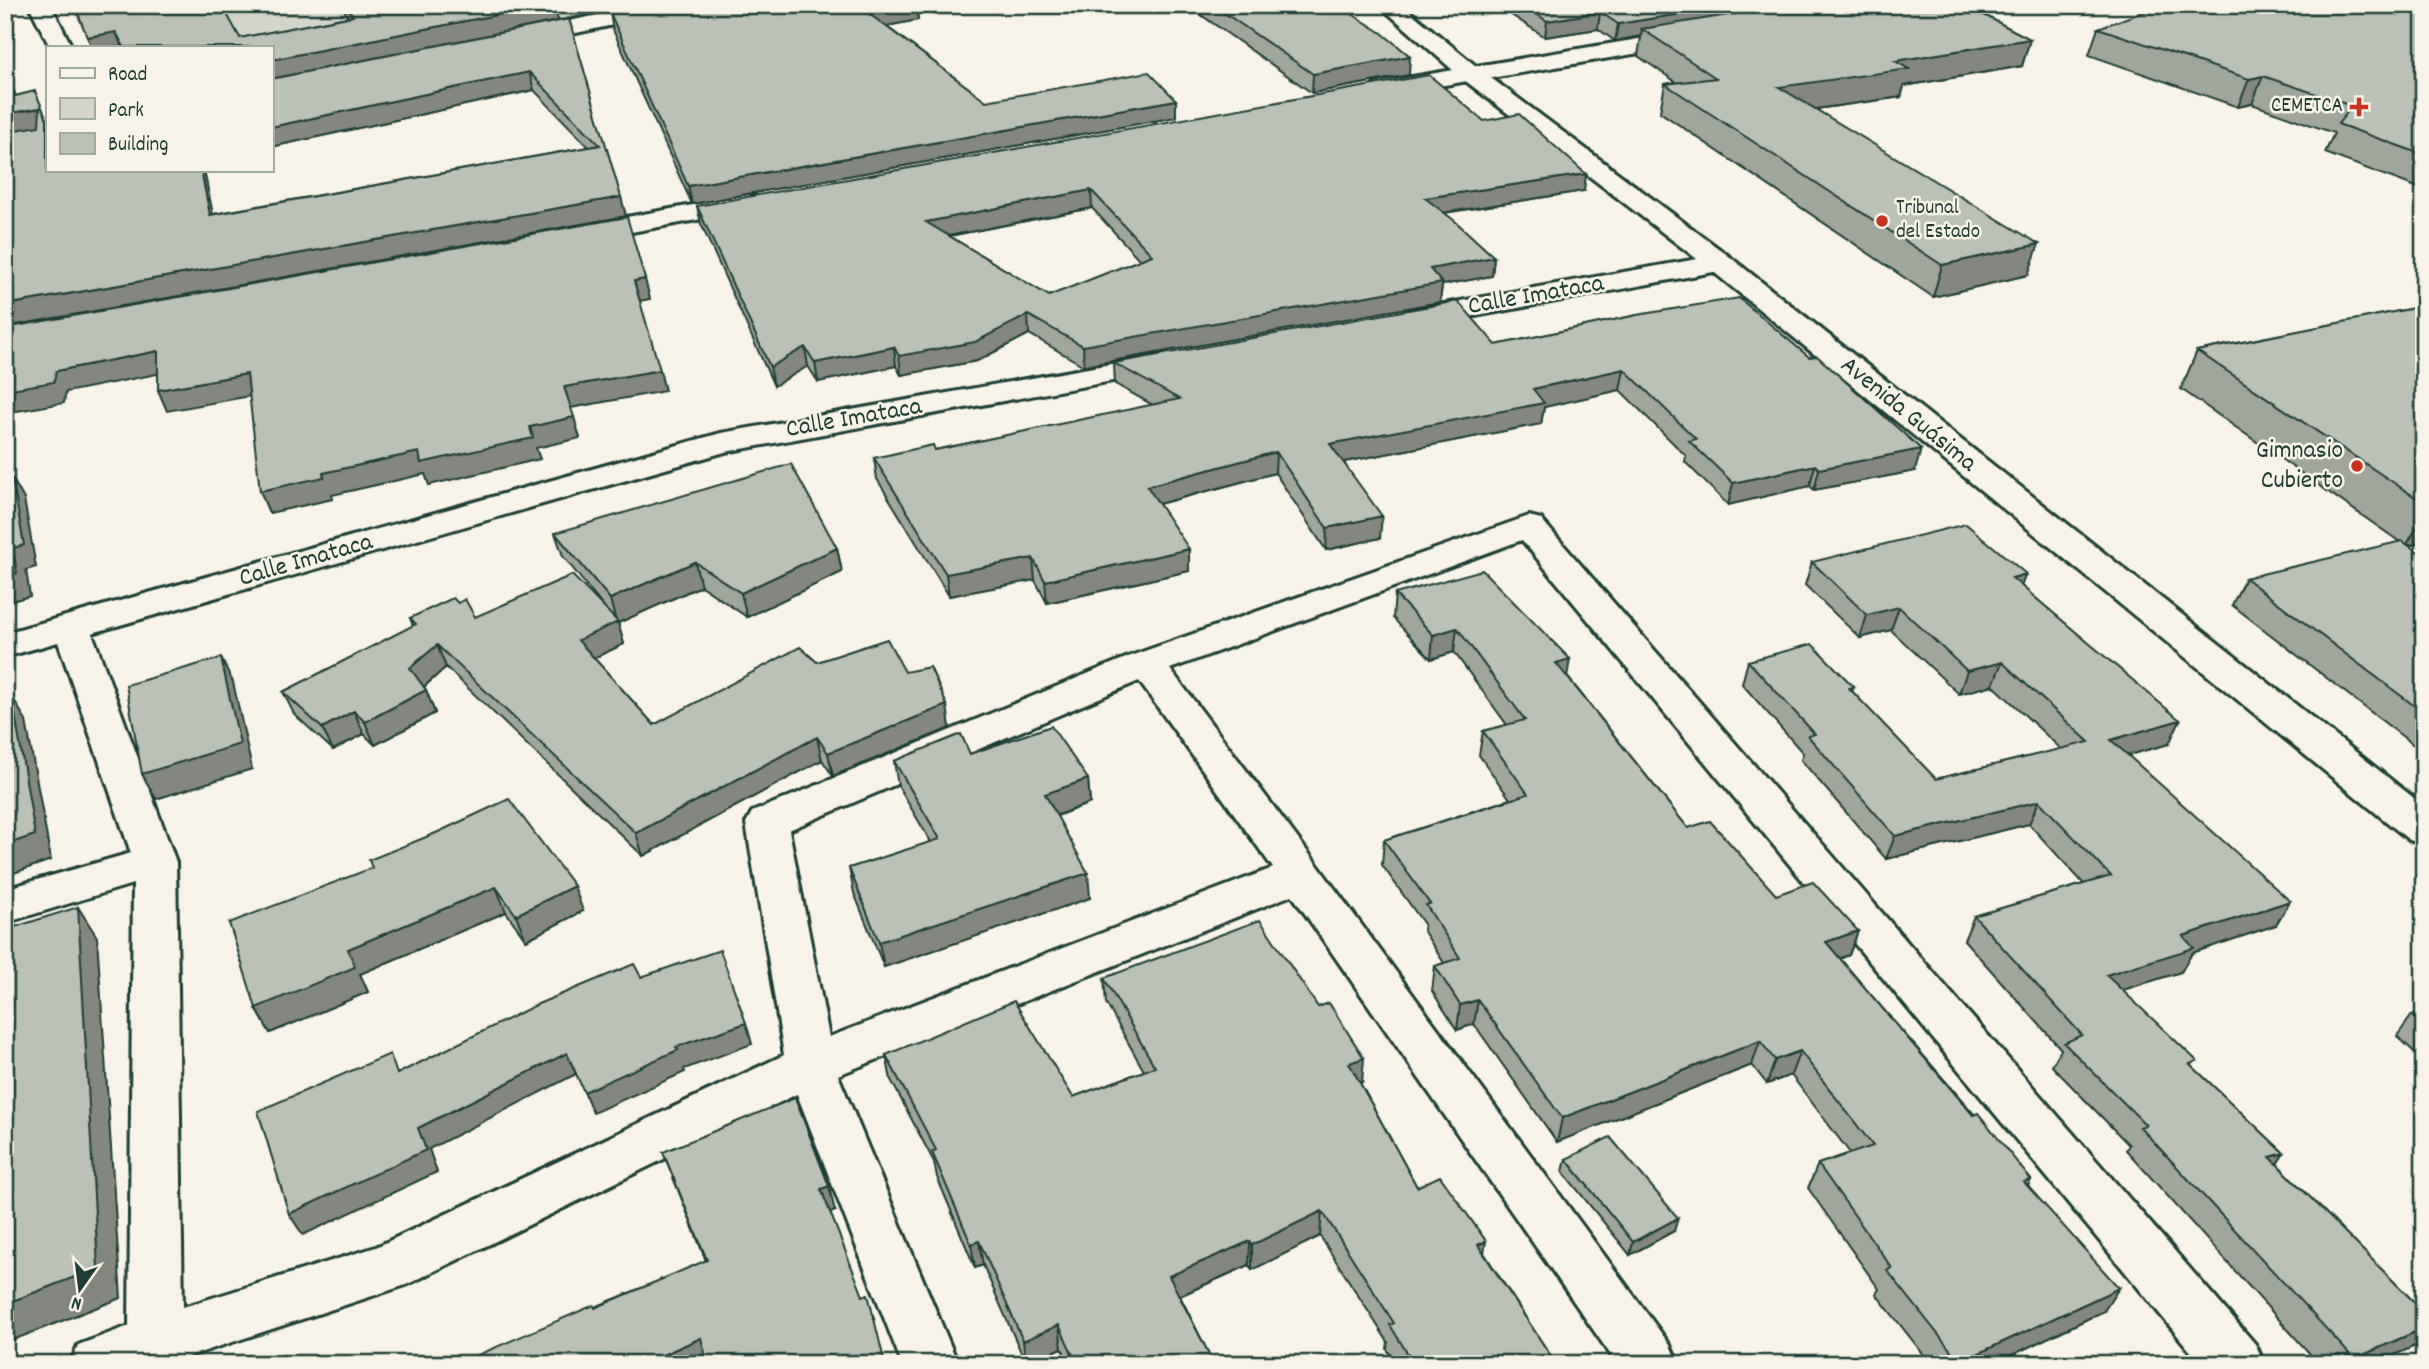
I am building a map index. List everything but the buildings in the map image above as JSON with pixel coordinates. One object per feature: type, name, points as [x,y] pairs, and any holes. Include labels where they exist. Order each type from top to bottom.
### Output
[{"type":"street","points":[[40,5],[60,46]]},
{"type":"street","points":[[502,41],[679,5]]},
{"type":"street","name":"Avenida Guásima","points":[[1388,5],[1471,74],[1720,263],[2424,829]]},
{"type":"street","points":[[1362,93],[1716,33]]},
{"type":"street","points":[[547,240],[777,197]]},
{"type":"street","name":"Calle Imataca","points":[[1391,323],[1720,263]]},
{"type":"street","name":"Calle Imataca","points":[[5,646],[721,443],[1200,357]]},
{"type":"street","points":[[930,1364],[810,1065],[767,823],[1146,664],[1529,526],[2236,1364]]},
{"type":"street","points":[[71,627],[155,862],[155,1353]]},
{"type":"street","points":[[1146,664],[1301,874],[1650,1364]]},
{"type":"street","points":[[5,906],[155,862]]},
{"type":"street","points":[[98,1364],[155,1353],[387,1268],[810,1065],[1301,874]]},
{"type":"green space","points":[[72,5],[632,5],[273,78],[273,46],[93,46]]},
{"type":"place","name":"CEMETCA","points":[[2359,107]]},
{"type":"place","name":"Tribunal del Estado","points":[[1882,221]]},
{"type":"place","name":"Gimnasio Cubierto","points":[[2357,466]]}]
